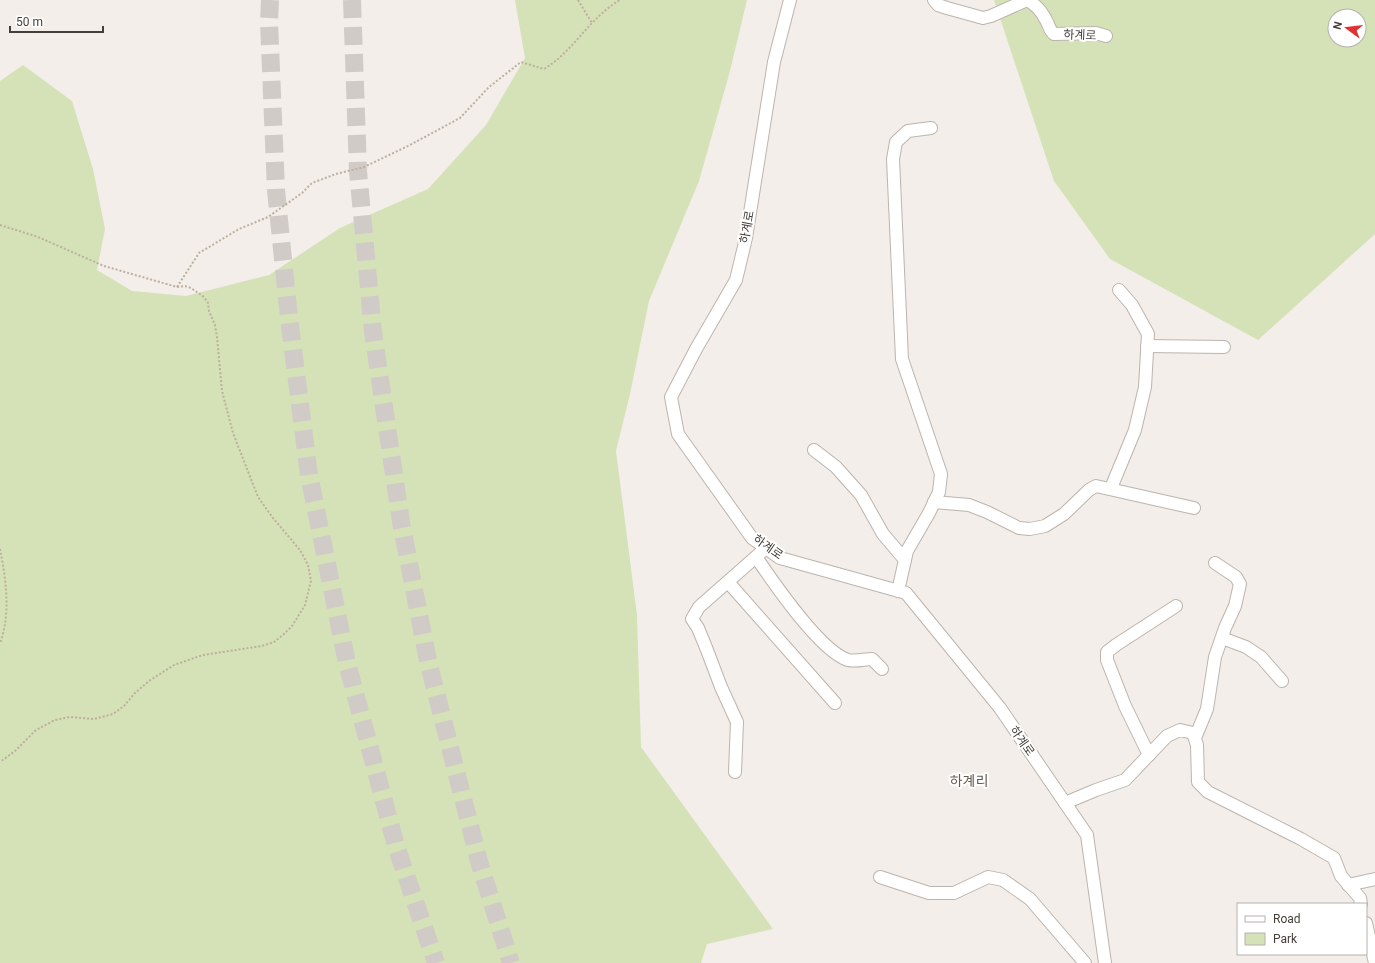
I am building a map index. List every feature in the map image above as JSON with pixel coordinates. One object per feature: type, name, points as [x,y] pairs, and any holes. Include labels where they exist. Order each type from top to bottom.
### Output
[{"type":"street","name":"하계로","points":[[790,0],[774,62],[746,238],[736,280],[696,349],[671,397],[678,434],[752,538],[780,558],[906,593],[1000,708],[1087,835],[1105,963]]},
{"type":"street","name":"하계로","points":[[934,0],[938,4],[947,8],[983,18],[1027,0],[1033,3],[1046,19],[1050,31],[1054,34],[1096,33],[1106,36]]},
{"type":"street","points":[[898,591],[907,551],[939,492],[941,474],[902,359],[893,159],[896,142],[908,131],[931,128]]},
{"type":"street","points":[[1111,488],[1135,430],[1145,387],[1148,334],[1132,305],[1119,290]]},
{"type":"street","points":[[1147,346],[1224,347]]},
{"type":"street","points":[[814,450],[836,467],[861,496],[883,534],[905,560]]},
{"type":"street","points":[[934,502],[969,505],[1019,528],[1030,529],[1044,526],[1064,514],[1089,490],[1096,486],[1111,488],[1194,508]]},
{"type":"street","points":[[735,772],[738,722],[720,687],[698,628],[692,619],[699,607],[766,548]]},
{"type":"street","points":[[756,557],[774,583],[810,628],[835,653],[849,660],[872,659],[882,669]]},
{"type":"street","points":[[1195,738],[1206,709],[1215,657],[1235,606],[1240,584],[1236,577],[1215,563]]},
{"type":"street","points":[[728,582],[835,703]]},
{"type":"street","points":[[1149,755],[1107,660],[1107,652],[1116,644],[1176,606]]},
{"type":"street","points":[[1222,638],[1246,647],[1261,657],[1282,681]]},
{"type":"street","points":[[1065,803],[1125,780],[1167,736],[1180,730],[1193,733],[1197,745],[1198,782],[1208,792],[1301,839],[1334,858],[1340,876],[1360,898],[1361,903]]},
{"type":"street","points":[[880,876],[929,894],[954,893],[988,877],[1003,880],[1030,899],[1085,963]]},
{"type":"street","points":[[1348,885],[1375,879]]},
{"type":"street","points":[[1367,927],[1375,963]]},
{"type":"path","points":[[578,0],[592,23]]},
{"type":"path","points":[[177,287],[199,253],[239,229],[268,217],[312,183],[336,174],[364,167],[443,128],[460,118],[489,87],[521,62],[544,69],[562,56],[599,15],[620,0]]},
{"type":"path","points":[[0,224],[38,237],[104,266],[177,287],[185,286],[191,288],[204,297],[208,303],[209,311],[215,325],[222,392],[233,433],[258,498],[300,550],[308,565],[312,582],[305,605],[292,626],[274,642],[262,646],[203,655],[174,665],[149,681],[135,693],[124,706],[113,714],[94,719],[70,717],[55,720],[36,730],[15,751],[0,762]]},
{"type":"path","points":[[0,549],[3,562],[6,606],[5,626],[0,643]]},
{"type":"green space","points":[[515,0],[747,0],[730,71],[699,181],[649,301],[630,394],[616,451],[637,615],[641,747],[773,929],[707,944],[701,963],[0,963],[0,81],[23,65],[72,101],[93,169],[105,229],[97,270],[132,291],[186,296],[269,275],[340,228],[428,189],[486,125],[525,58]]},
{"type":"green space","points":[[994,0],[1375,0],[1375,234],[1258,340],[1110,259],[1054,181]]},
{"type":"tunnel","points":[[270,0],[269,22],[276,190],[289,318],[309,475],[347,663],[396,846],[436,963]]},
{"type":"tunnel","points":[[352,0],[358,171],[373,332],[401,522],[428,661],[480,865],[511,963]]},
{"type":"district","name":"하계리","points":[[969,781]]}]
